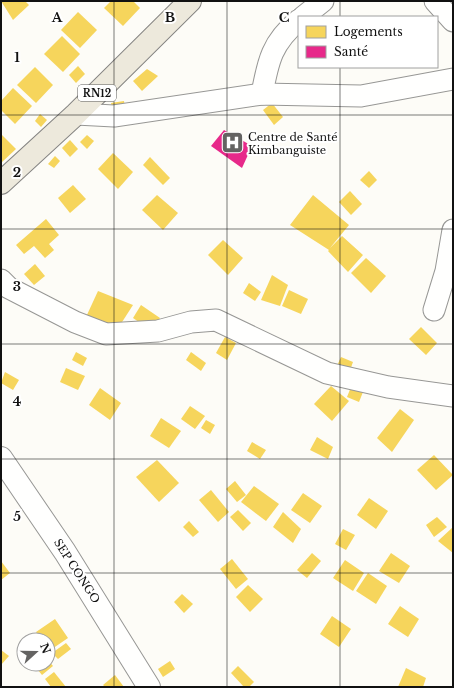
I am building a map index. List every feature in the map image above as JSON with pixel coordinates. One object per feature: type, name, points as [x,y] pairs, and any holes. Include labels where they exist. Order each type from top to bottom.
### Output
[{"type":"main road","name":"RN12","points":[[1,183],[76,114],[190,1]]},
{"type":"street","points":[[304,16],[323,1]]},
{"type":"street","points":[[435,1],[453,21]]},
{"type":"street","points":[[262,94],[269,59],[285,31],[298,21]]},
{"type":"street","points":[[76,114],[114,116],[262,94],[361,96],[453,79]]},
{"type":"street","points":[[434,310],[446,271],[453,230]]},
{"type":"street","points":[[1,280],[9,288],[75,322],[106,334],[158,331],[191,322],[216,320],[327,373],[388,387],[453,396]]},
{"type":"street","name":"SEP CONGO","points":[[1,458],[66,552],[149,687]]},
{"type":"building: Logements","points":[[1,1],[25,1],[29,5],[13,20]]},
{"type":"building: Logements","points":[[111,1],[133,1],[140,8],[123,26],[104,8]]},
{"type":"building: Logements","points":[[78,12],[97,30],[80,48],[61,30]]},
{"type":"building: Logements","points":[[62,36],[80,54],[63,72],[44,54]]},
{"type":"building: Logements","points":[[78,66],[85,74],[76,83],[69,75]]},
{"type":"building: Logements","points":[[35,67],[53,85],[36,103],[17,85]]},
{"type":"building: Logements","points":[[147,69],[158,76],[142,91],[133,81]]},
{"type":"building: Logements","points":[[13,88],[32,106],[15,124],[1,110],[1,101]]},
{"type":"building: Logements","points":[[124,101],[125,108],[113,111],[111,103]]},
{"type":"building: Logements","points":[[272,103],[283,117],[274,125],[263,110]]},
{"type":"building: Logements","points":[[40,114],[47,120],[41,127],[35,121]]},
{"type":"building: Logements","points":[[1,134],[16,149],[1,163]]},
{"type":"building: Logements","points":[[87,135],[94,141],[87,149],[80,142]]},
{"type":"building: Logements","points":[[70,140],[78,149],[70,157],[62,148]]},
{"type":"building: Logements","points":[[113,153],[133,172],[118,189],[98,169]]},
{"type":"building: Logements","points":[[55,156],[60,161],[54,168],[48,164]]},
{"type":"building: Logements","points":[[150,157],[170,178],[163,185],[143,165]]},
{"type":"building: Logements","points":[[369,171],[377,180],[369,188],[360,180]]},
{"type":"building: Logements","points":[[73,185],[86,199],[70,213],[58,198]]},
{"type":"building: Logements","points":[[350,191],[362,204],[351,215],[339,202]]},
{"type":"building: Logements","points":[[157,195],[178,213],[163,230],[142,210]]},
{"type":"building: Logements","points":[[313,195],[349,225],[330,248],[342,236],[363,255],[348,272],[328,251],[329,250],[290,225]]},
{"type":"building: Logements","points":[[46,219],[59,235],[49,244],[54,250],[45,258],[34,246],[24,254],[16,245]]},
{"type":"building: Logements","points":[[223,240],[243,258],[228,275],[208,255]]},
{"type":"building: Logements","points":[[366,258],[386,276],[371,293],[351,273]]},
{"type":"building: Logements","points":[[35,264],[45,276],[34,285],[24,274]]},
{"type":"building: Logements","points":[[272,275],[288,285],[280,306],[261,300]]},
{"type":"building: Logements","points":[[249,283],[261,292],[255,301],[243,293]]},
{"type":"building: Logements","points":[[289,290],[308,299],[301,314],[282,306]]},
{"type":"building: Logements","points":[[98,291],[133,305],[115,333],[86,317]]},
{"type":"building: Logements","points":[[141,305],[160,318],[152,331],[133,318]]},
{"type":"building: Logements","points":[[421,327],[437,343],[426,355],[409,339]]},
{"type":"building: Logements","points":[[225,337],[236,343],[227,360],[216,353]]},
{"type":"building: Logements","points":[[76,352],[87,358],[83,366],[72,360]]},
{"type":"building: Logements","points":[[191,352],[206,363],[201,371],[186,360]]},
{"type":"building: Logements","points":[[341,357],[353,362],[349,373],[336,368]]},
{"type":"building: Logements","points":[[66,368],[85,376],[78,390],[60,382]]},
{"type":"building: Logements","points":[[5,372],[19,380],[13,390],[1,383]]},
{"type":"building: Logements","points":[[331,386],[349,401],[332,421],[314,404]]},
{"type":"building: Logements","points":[[351,387],[363,392],[359,402],[347,397]]},
{"type":"building: Logements","points":[[100,388],[121,403],[110,420],[89,405]]},
{"type":"building: Logements","points":[[190,406],[205,416],[195,429],[181,419]]},
{"type":"building: Logements","points":[[400,409],[414,420],[392,452],[377,438]]},
{"type":"building: Logements","points":[[161,418],[181,431],[169,448],[150,436]]},
{"type":"building: Logements","points":[[206,420],[215,425],[210,434],[201,428]]},
{"type":"building: Logements","points":[[317,437],[333,447],[328,459],[310,450]]},
{"type":"building: Logements","points":[[252,442],[266,450],[260,459],[247,451]]},
{"type":"building: Logements","points":[[434,455],[453,475],[436,490],[417,470]]},
{"type":"building: Logements","points":[[157,460],[179,483],[159,502],[136,477]]},
{"type":"building: Logements","points":[[235,481],[246,495],[237,502],[226,489]]},
{"type":"building: Logements","points":[[254,486],[279,504],[266,521],[241,502]]},
{"type":"building: Logements","points":[[211,490],[229,512],[218,522],[199,500]]},
{"type":"building: Logements","points":[[303,493],[322,506],[310,523],[291,510]]},
{"type":"building: Logements","points":[[369,498],[388,511],[376,529],[357,515]]},
{"type":"building: Logements","points":[[238,510],[251,523],[243,531],[230,517]]},
{"type":"building: Logements","points":[[283,512],[301,529],[293,543],[273,527]]},
{"type":"building: Logements","points":[[437,517],[447,527],[434,537],[426,525]]},
{"type":"building: Logements","points":[[189,521],[199,532],[193,537],[183,527]]},
{"type":"building: Logements","points":[[453,527],[453,553],[438,541]]},
{"type":"building: Logements","points":[[343,529],[355,535],[346,550],[335,544]]},
{"type":"building: Logements","points":[[312,553],[321,561],[307,578],[297,570]]},
{"type":"building: Logements","points":[[391,553],[410,566],[399,583],[379,571]]},
{"type":"building: Logements","points":[[232,559],[248,579],[236,589],[220,569]]},
{"type":"building: Logements","points":[[345,560],[364,573],[353,591],[333,578]]},
{"type":"building: Logements","points":[[1,561],[10,573],[1,580]]},
{"type":"building: Logements","points":[[368,573],[387,586],[376,604],[356,591]]},
{"type":"building: Logements","points":[[248,585],[263,599],[250,612],[236,597]]},
{"type":"building: Logements","points":[[182,594],[193,604],[184,613],[174,602]]},
{"type":"building: Logements","points":[[400,606],[419,619],[408,637],[388,624]]},
{"type":"building: Logements","points":[[332,616],[351,629],[339,647],[320,634]]},
{"type":"building: Logements","points":[[55,619],[68,638],[56,646],[56,632],[36,632]]},
{"type":"building: Logements","points":[[66,643],[71,649],[58,659],[56,657],[56,650]]},
{"type":"building: Logements","points":[[1,650],[9,656],[1,665]]},
{"type":"building: Logements","points":[[170,661],[175,669],[163,677],[158,669]]},
{"type":"building: Logements","points":[[238,666],[254,682],[249,687],[244,687],[231,673]]},
{"type":"building: Logements","points":[[406,668],[426,678],[423,687],[398,687]]},
{"type":"building: Logements","points":[[54,672],[66,687],[51,687],[45,679]]},
{"type":"building: Logements","points":[[115,675],[124,687],[105,687],[103,685]]},
{"type":"building: Santé","points":[[224,130],[252,146],[242,168],[211,146]]},
{"type":"place","name":"Centre de Santé Kimbanguiste","points":[[232,143]]}]
